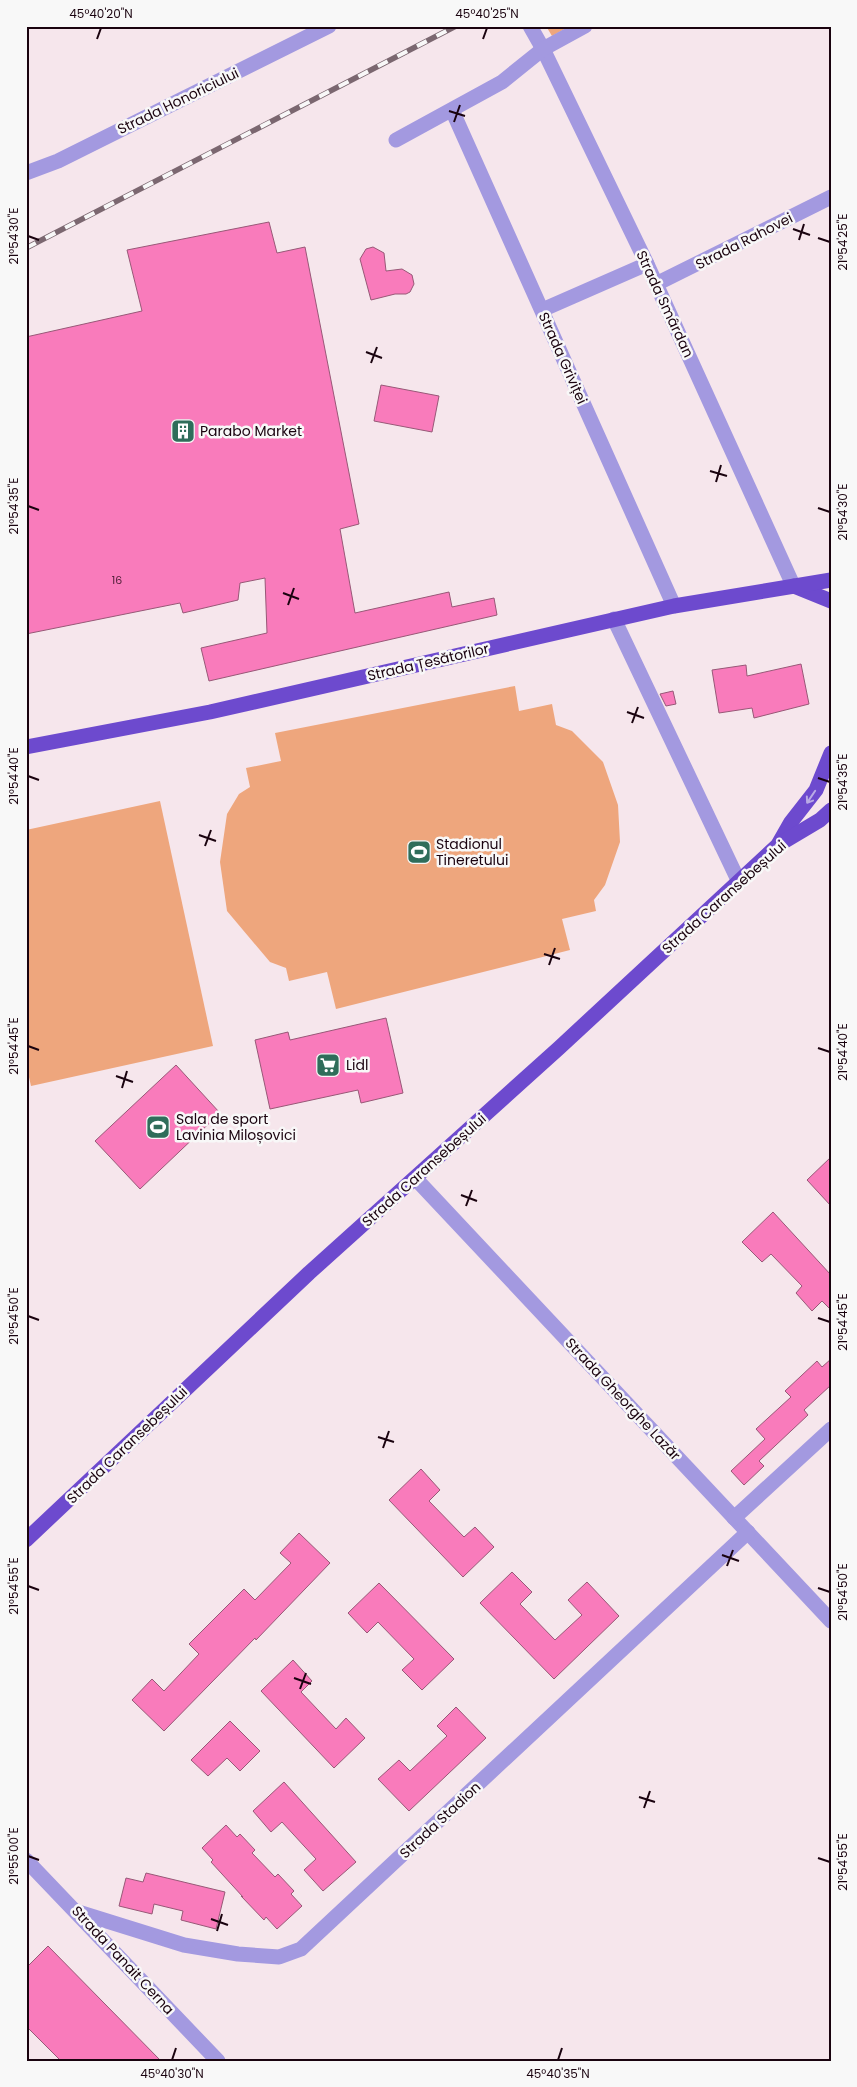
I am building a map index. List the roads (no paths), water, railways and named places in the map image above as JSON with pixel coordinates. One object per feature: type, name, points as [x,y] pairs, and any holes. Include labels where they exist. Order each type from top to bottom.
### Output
[{"type":"main road","name":"Strada Țesătorilor","points":[[26,747],[210,712],[674,606],[831,580]]},
{"type":"main road","points":[[793,586],[831,601]]},
{"type":"main road","points":[[778,845],[791,822],[816,790],[831,753]]},
{"type":"main road","name":"Strada Caransebeșului","points":[[26,1540],[310,1273],[778,845],[820,820],[831,810]]},
{"type":"street","name":"Strada Smârdan","points":[[530,26],[543,49],[647,264],[793,586]]},
{"type":"street","points":[[396,140],[502,82],[543,49],[585,26]]},
{"type":"street","name":"Strada Honoriciului","points":[[26,173],[58,160],[326,27]]},
{"type":"street","name":"Strada Griviței","points":[[452,110],[674,606]]},
{"type":"street","name":"Strada Rahovei","points":[[656,284],[831,197]]},
{"type":"street","points":[[542,310],[647,264]]},
{"type":"street","points":[[614,620],[739,882]]},
{"type":"street","name":"Strada Gheorghe Lazăr","points":[[415,1178],[831,1621]]},
{"type":"street","points":[[734,1518],[831,1429]]},
{"type":"street","name":"Strada Stadion","points":[[78,1912],[184,1945],[238,1954],[279,1957],[301,1949],[748,1532]]},
{"type":"street","name":"Strada Panait Cerna","points":[[26,1860],[78,1912],[218,2061]]},
{"type":"railway","points":[[26,248],[456,26]]},
{"type":"place","name":"Parabo Market","points":[[183,431]]},
{"type":"place","name":"Stadionul Tineretului","points":[[419,852]]},
{"type":"place","name":"Lidl","points":[[328,1065]]},
{"type":"place","name":"Sala de sport Lavinia Miloșovici","points":[[158,1127]]}]
